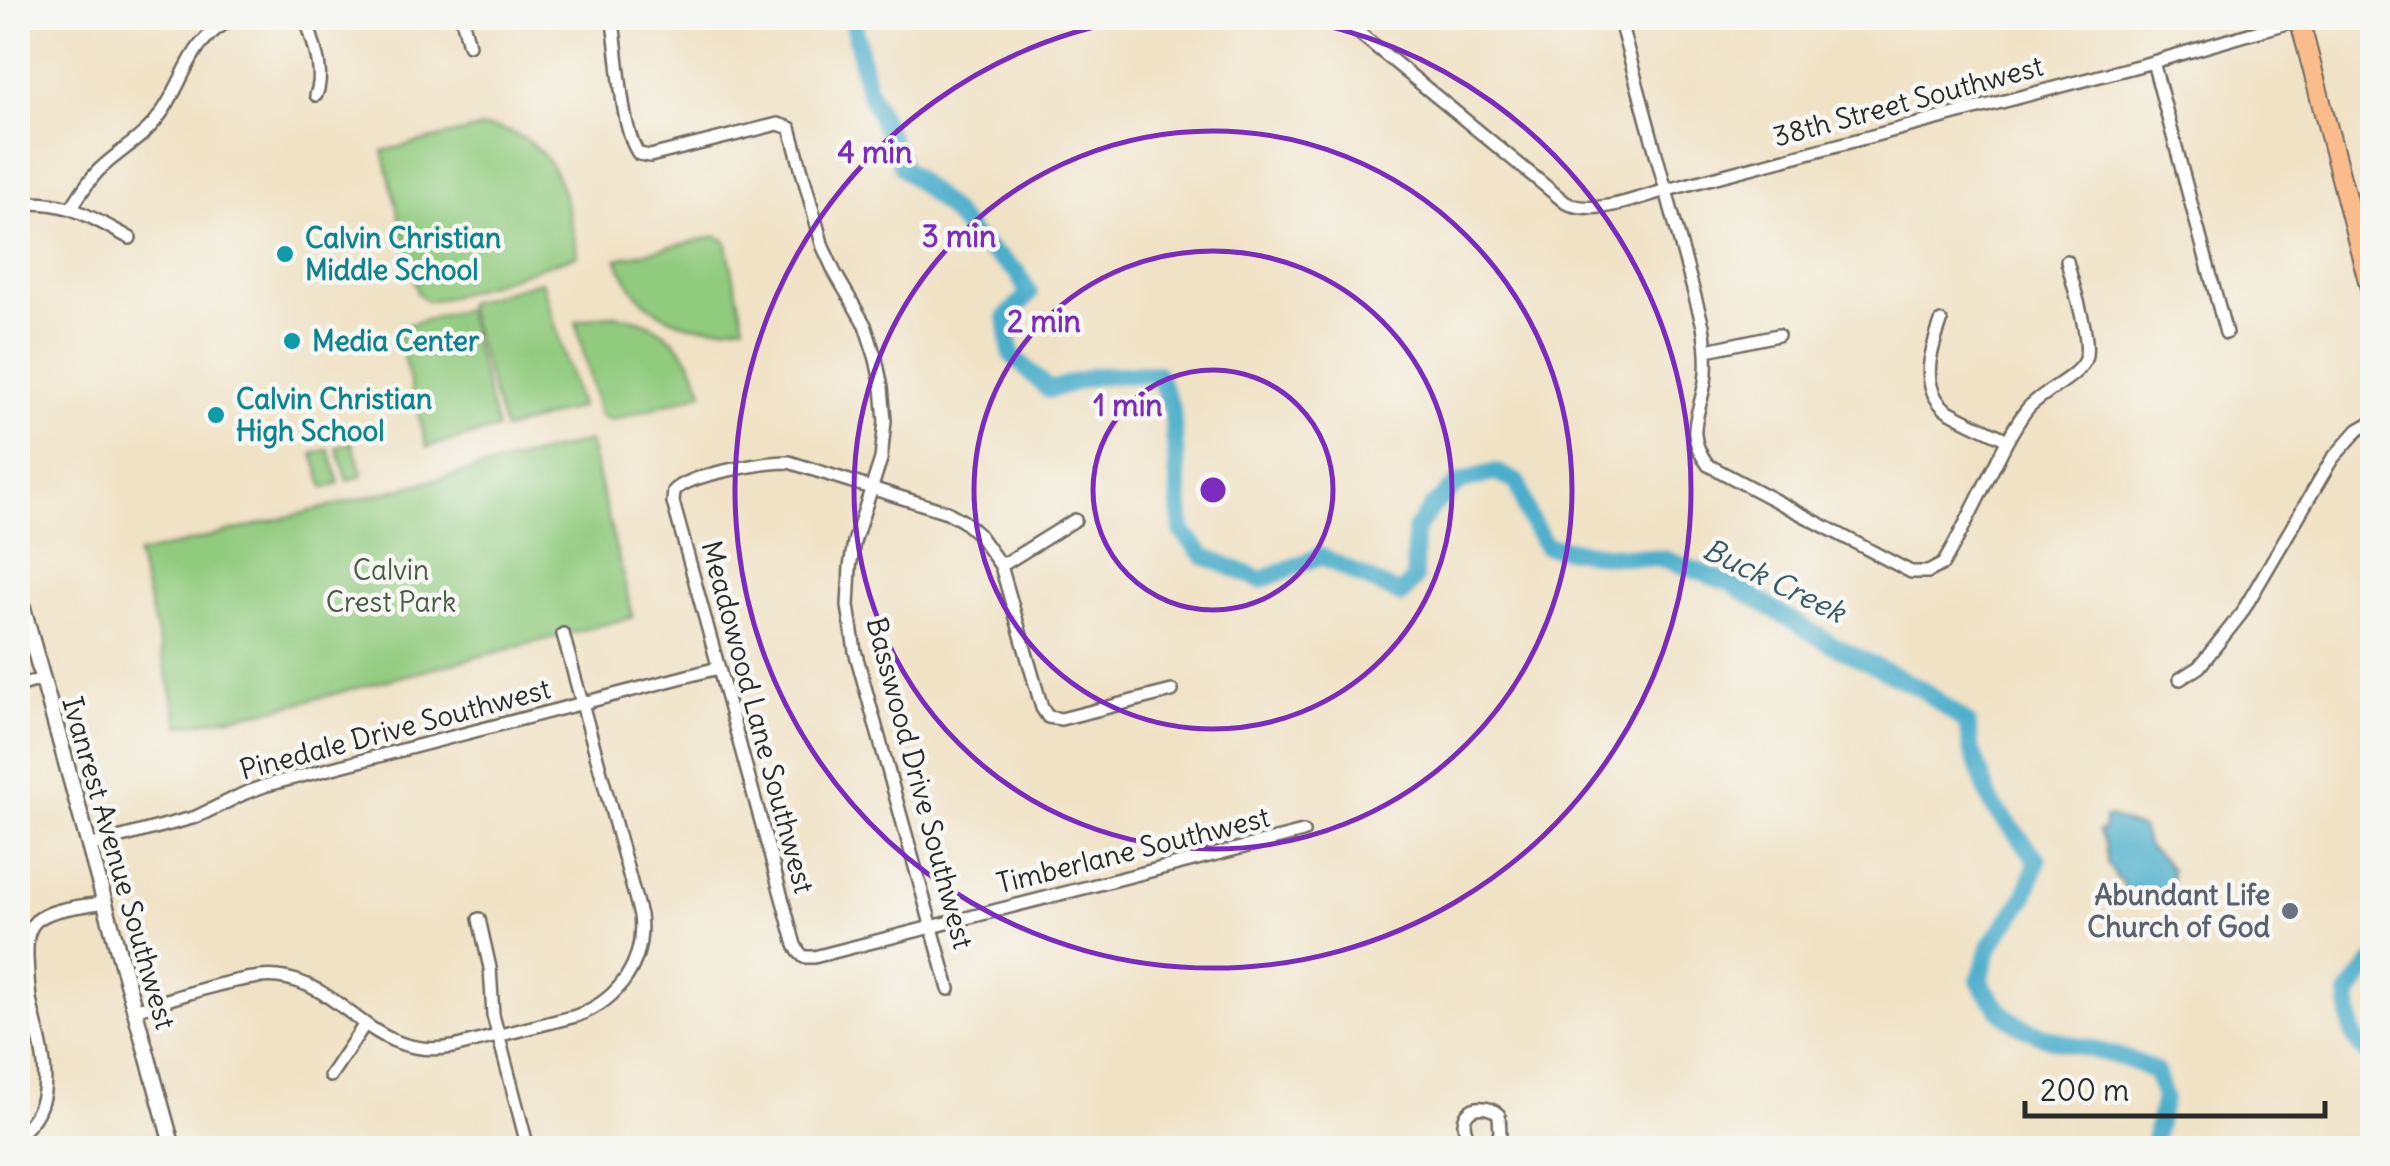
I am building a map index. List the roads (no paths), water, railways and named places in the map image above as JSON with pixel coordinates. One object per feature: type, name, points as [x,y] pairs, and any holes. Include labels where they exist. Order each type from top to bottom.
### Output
[{"type":"main road","points":[[2302,18],[2372,296]]},
{"type":"street","points":[[72,207],[98,170],[139,140],[158,118],[202,42],[235,18]]},
{"type":"street","points":[[306,18],[320,73],[316,95]]},
{"type":"street","points":[[462,18],[468,45]]},
{"type":"street","name":"Basswood Drive Southwest","points":[[612,18],[627,122],[639,154],[650,156],[778,124],[790,128],[823,247],[865,326],[878,366],[884,432],[881,459],[852,553],[849,618],[950,989]]},
{"type":"street","name":"38th Street Southwest","points":[[1341,18],[1578,208],[1667,190],[2153,62],[2302,18]]},
{"type":"street","points":[[1618,18],[1704,326],[1705,379],[1694,435],[1696,449],[1708,465],[1911,572],[1928,572],[1943,564],[2028,408],[2071,376],[2088,354],[2067,261]]},
{"type":"street","points":[[2153,62],[2226,333]]},
{"type":"street","points":[[18,204],[72,207],[130,238]]},
{"type":"street","points":[[1941,322],[1930,356],[1934,392],[1943,407],[2008,440]]},
{"type":"street","points":[[1707,350],[1778,335]]},
{"type":"street","points":[[2180,679],[2199,667],[2242,614],[2332,459],[2358,430],[2372,422]]},
{"type":"street","name":"Meadowood Lane Southwest","points":[[801,955],[718,668],[673,502],[674,491],[683,483],[755,464],[778,462],[873,487]]},
{"type":"street","points":[[873,487],[938,508],[963,521],[986,543],[1002,566],[1048,718],[1061,719],[1172,690]]},
{"type":"street","points":[[1002,566],[1075,520]]},
{"type":"street","name":"Ivanrest Avenue Southwest","points":[[18,590],[173,1148]]},
{"type":"street","points":[[134,1010],[246,979],[278,977],[308,986],[393,1042],[425,1050],[453,1047],[576,1016],[616,993],[638,952],[639,908],[563,634]]},
{"type":"street","name":"Pinedale Drive Southwest","points":[[88,846],[196,817],[267,785],[718,668]]},
{"type":"street","points":[[18,686],[42,679]]},
{"type":"street","name":"Timberlane Southwest","points":[[801,955],[814,957],[933,928],[1303,832]]},
{"type":"street","points":[[18,1134],[36,1116],[45,1088],[44,1063],[24,1004],[27,941],[33,925],[42,918],[104,902]]},
{"type":"street","points":[[480,920],[498,1036],[528,1148]]},
{"type":"street","points":[[330,1076],[365,1024]]},
{"type":"street","points":[[1474,1148],[1467,1135],[1465,1116],[1472,1109],[1484,1107],[1494,1109],[1500,1120],[1500,1133],[1493,1148]]},
{"type":"water","points":[[2105,818],[2142,829],[2148,847],[2171,870],[2170,889],[2159,901],[2125,888],[2107,863],[2105,844],[2098,831],[2103,829]]},
{"type":"waterway","name":"Buck Creek","points":[[853,18],[866,85],[903,168],[951,211],[975,239],[1017,272],[1029,294],[1006,317],[1011,354],[1049,390],[1094,376],[1157,374],[1172,409],[1182,531],[1204,556],[1261,580],[1320,556],[1401,595],[1414,579],[1415,530],[1433,506],[1460,482],[1496,472],[1518,483],[1528,516],[1546,546],[1664,559],[1730,583],[1831,644],[1923,690],[1967,723],[1971,748],[1992,805],[2038,860],[2024,899],[1991,944],[1979,981],[2000,1010],[2018,1025],[2139,1063],[2156,1072],[2164,1098],[2152,1148]]},
{"type":"waterway","name":"Buck Creek","points":[[2372,963],[2348,995],[2355,1037],[2372,1056]]},
{"type":"place","name":"Calvin Christian Middle School","points":[[285,254]]},
{"type":"place","name":"Media Center","points":[[292,341]]},
{"type":"place","name":"Calvin Christian High School","points":[[216,415]]},
{"type":"place","name":"Abundant Life Church of God","points":[[2290,911]]},
{"type":"park label","name":"Calvin Crest Park","points":[[391,586]]}]
